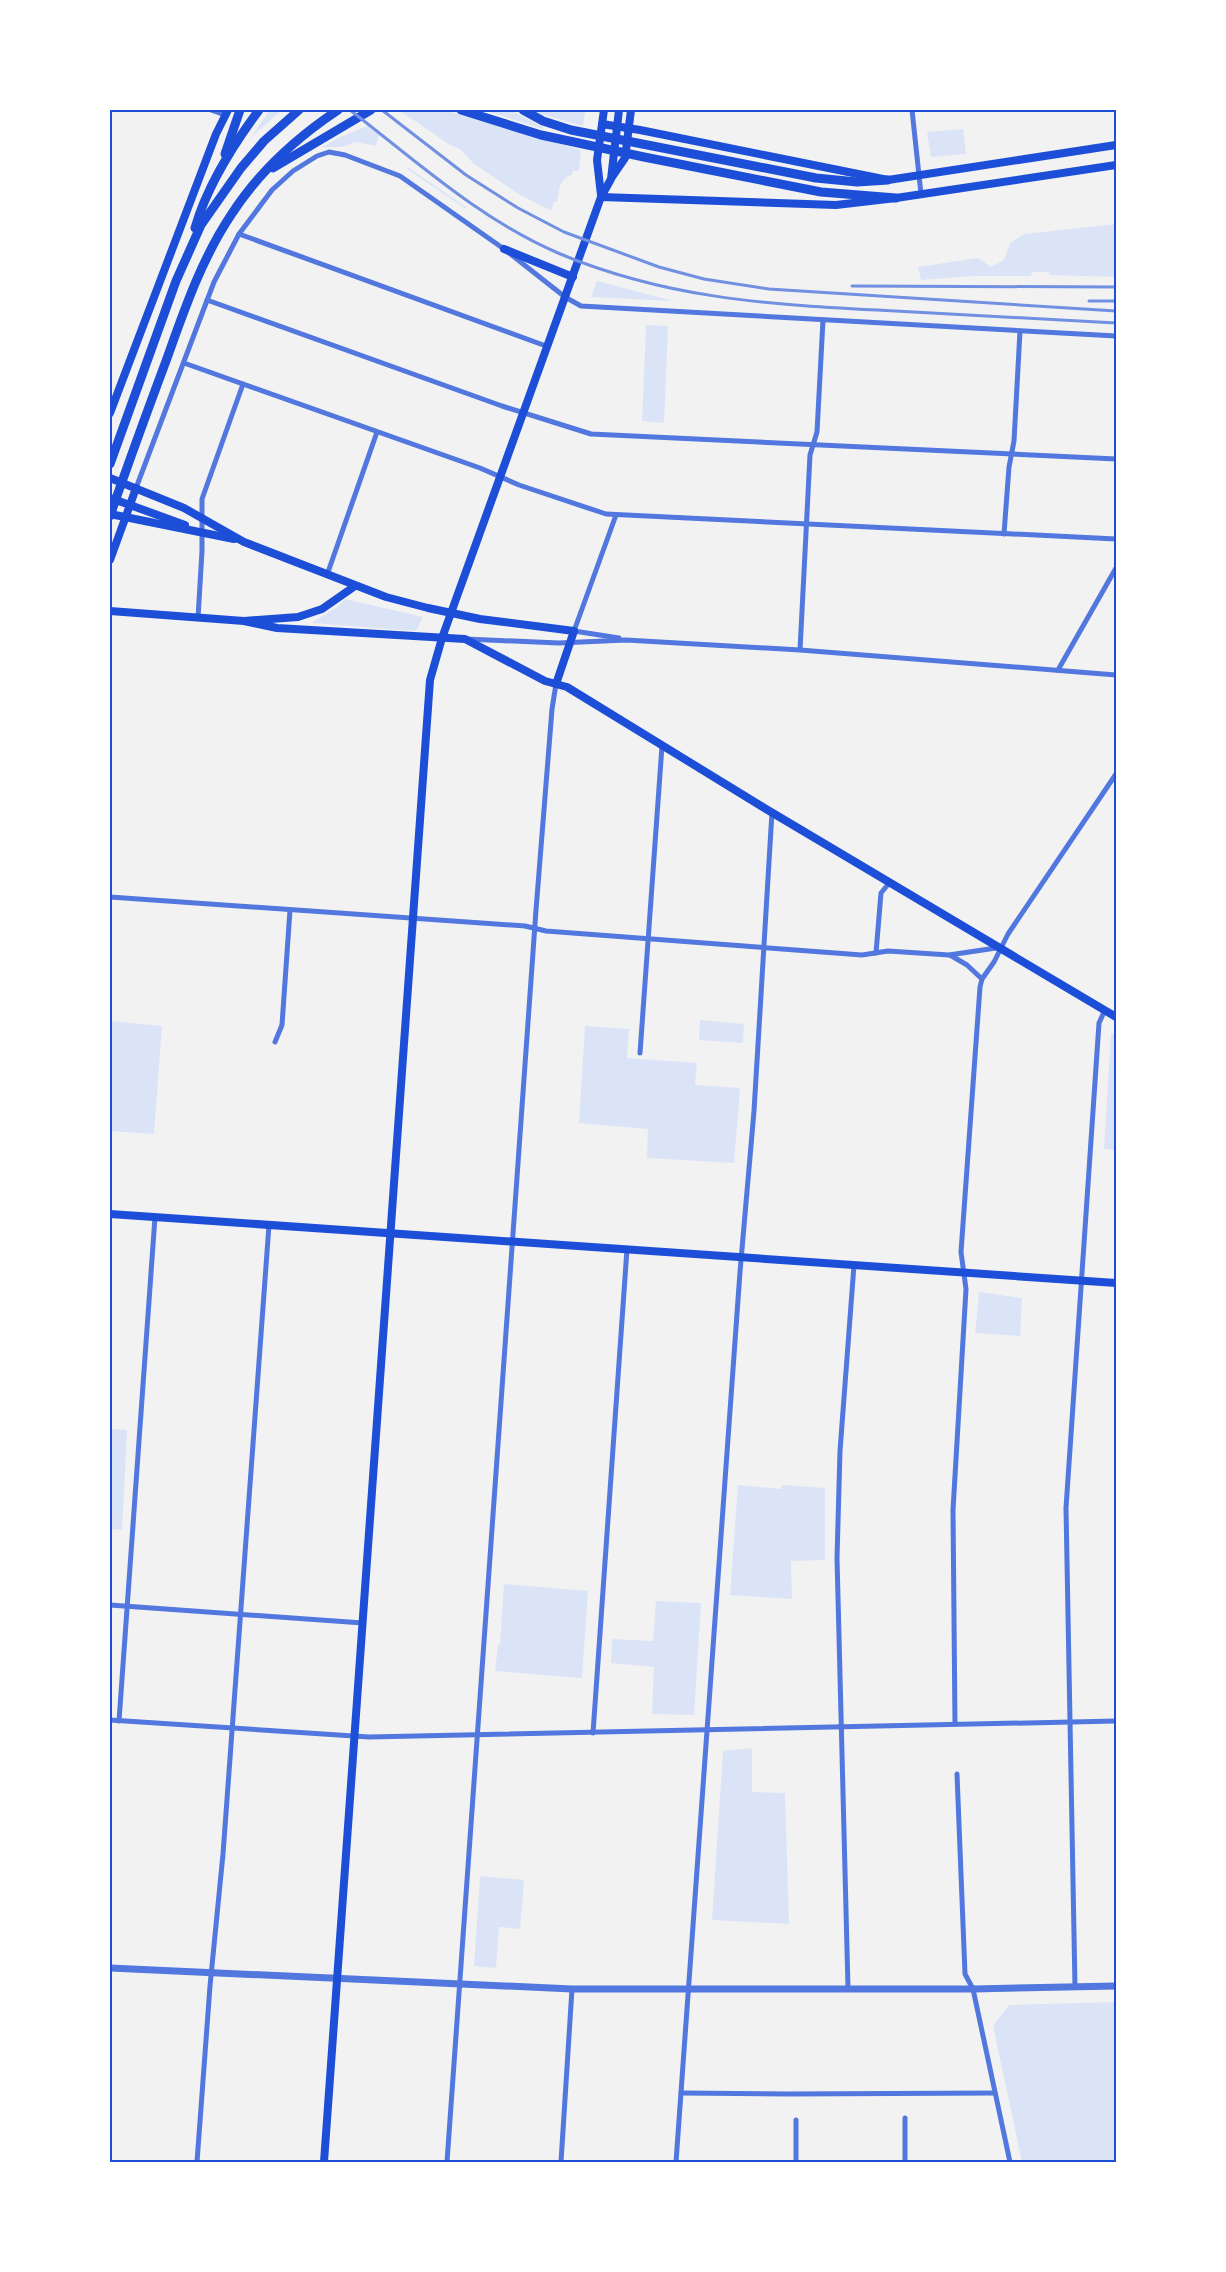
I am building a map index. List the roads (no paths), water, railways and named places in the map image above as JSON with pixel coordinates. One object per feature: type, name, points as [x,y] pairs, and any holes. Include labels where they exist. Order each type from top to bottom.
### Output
[{"type":"highway","points":[[220,171],[240,110]]},
{"type":"highway","points":[[111,459],[189,248],[201,207],[220,171],[259,110]]},
{"type":"highway","points":[[189,248],[210,210],[241,168],[264,141],[299,110]]},
{"type":"highway","points":[[110,515],[185,308],[206,258],[232,213],[264,172],[297,141],[338,110]]},
{"type":"highway","points":[[264,172],[371,110]]},
{"type":"highway","points":[[361,116],[377,110]]},
{"type":"highway","points":[[461,110],[534,133],[644,157],[821,192],[896,198]]},
{"type":"highway","points":[[522,110],[552,124],[581,132],[828,180],[857,182],[888,180]]},
{"type":"main road","points":[[601,196],[597,160],[604,110]]},
{"type":"main road","points":[[611,179],[620,110]]},
{"type":"main road","points":[[324,2163],[414,918],[428,690],[442,638],[601,196],[625,158],[631,110]]},
{"type":"main road","points":[[110,413],[227,112]]},
{"type":"main road","points":[[602,124],[888,180],[1116,145]]},
{"type":"main road","points":[[601,196],[811,205],[844,204],[1116,165]]},
{"type":"main road","points":[[504,249],[573,277]]},
{"type":"main road","points":[[110,478],[184,508],[244,542]]},
{"type":"main road","points":[[110,560],[136,488]]},
{"type":"main road","points":[[110,498],[201,531]]},
{"type":"main road","points":[[110,515],[201,531],[244,542],[401,602],[452,613],[574,631],[556,684]]},
{"type":"main road","points":[[110,611],[244,621],[284,619],[308,615],[330,604],[355,586]]},
{"type":"main road","points":[[244,621],[277,628],[465,639],[545,681],[567,687],[1116,1017]]},
{"type":"main road","points":[[110,1214],[1116,1283]]},
{"type":"street","points":[[211,110],[227,112]]},
{"type":"street","points":[[912,110],[921,194]]},
{"type":"street","points":[[136,488],[207,300],[239,234],[261,202],[282,180],[311,160],[329,152],[354,158],[400,176],[504,249],[576,304],[589,307],[1116,336]]},
{"type":"street","points":[[239,234],[546,346]]},
{"type":"street","points":[[207,300],[524,413],[591,434],[1116,459]]},
{"type":"street","points":[[800,650],[810,455],[817,432],[823,320]]},
{"type":"street","points":[[1004,534],[1010,454],[1014,441],[1020,331]]},
{"type":"street","points":[[184,363],[591,510],[616,515],[1116,539]]},
{"type":"street","points":[[198,618],[202,499],[243,384]]},
{"type":"street","points":[[327,575],[377,432]]},
{"type":"street","points":[[616,515],[574,631],[626,639],[1116,675]]},
{"type":"street","points":[[1058,670],[1116,568]]},
{"type":"street","points":[[465,639],[570,643],[626,639]]},
{"type":"street","points":[[447,2163],[535,928],[552,709],[556,684]]},
{"type":"street","points":[[640,1053],[662,746]]},
{"type":"street","points":[[955,1724],[953,1502],[966,1289],[962,1252],[982,979],[1008,934],[1116,774]]},
{"type":"street","points":[[676,2163],[741,1257],[754,1111],[772,812]]},
{"type":"street","points":[[876,952],[881,893],[890,882]]},
{"type":"street","points":[[110,897],[414,918],[862,955],[888,951],[950,955],[986,948],[1001,948]]},
{"type":"street","points":[[275,1042],[282,1025],[290,910]]},
{"type":"street","points":[[950,955],[967,965],[982,979]]},
{"type":"street","points":[[1075,1987],[1066,1519],[1099,1023],[1105,1010]]},
{"type":"street","points":[[119,1721],[155,1217]]},
{"type":"street","points":[[197,2163],[223,1854],[269,1225]]},
{"type":"street","points":[[592,1733],[627,1249]]},
{"type":"street","points":[[848,1988],[837,1504],[854,1264]]},
{"type":"street","points":[[110,1605],[363,1623]]},
{"type":"street","points":[[110,1720],[355,1737],[1116,1721]]},
{"type":"street","points":[[957,1774],[964,1974],[973,1989],[1010,2163]]},
{"type":"street","points":[[110,1968],[572,1989],[973,1989],[1116,1986]]},
{"type":"street","points":[[561,2163],[572,1989]]},
{"type":"street","points":[[681,2093],[994,2093]]},
{"type":"street","points":[[905,2118],[905,2163]]},
{"type":"street","points":[[796,2120],[796,2163]]},
{"type":"railway","points":[[350,110],[450,188],[502,224],[558,253],[637,280],[715,296],[795,305],[1116,323]]},
{"type":"railway","points":[[382,110],[466,175],[518,208],[564,232],[659,267],[704,279],[769,289],[1116,311]]},
{"type":"railway","points":[[852,286],[1116,287]]},
{"type":"railway","points":[[1089,301],[1116,301]]}]
